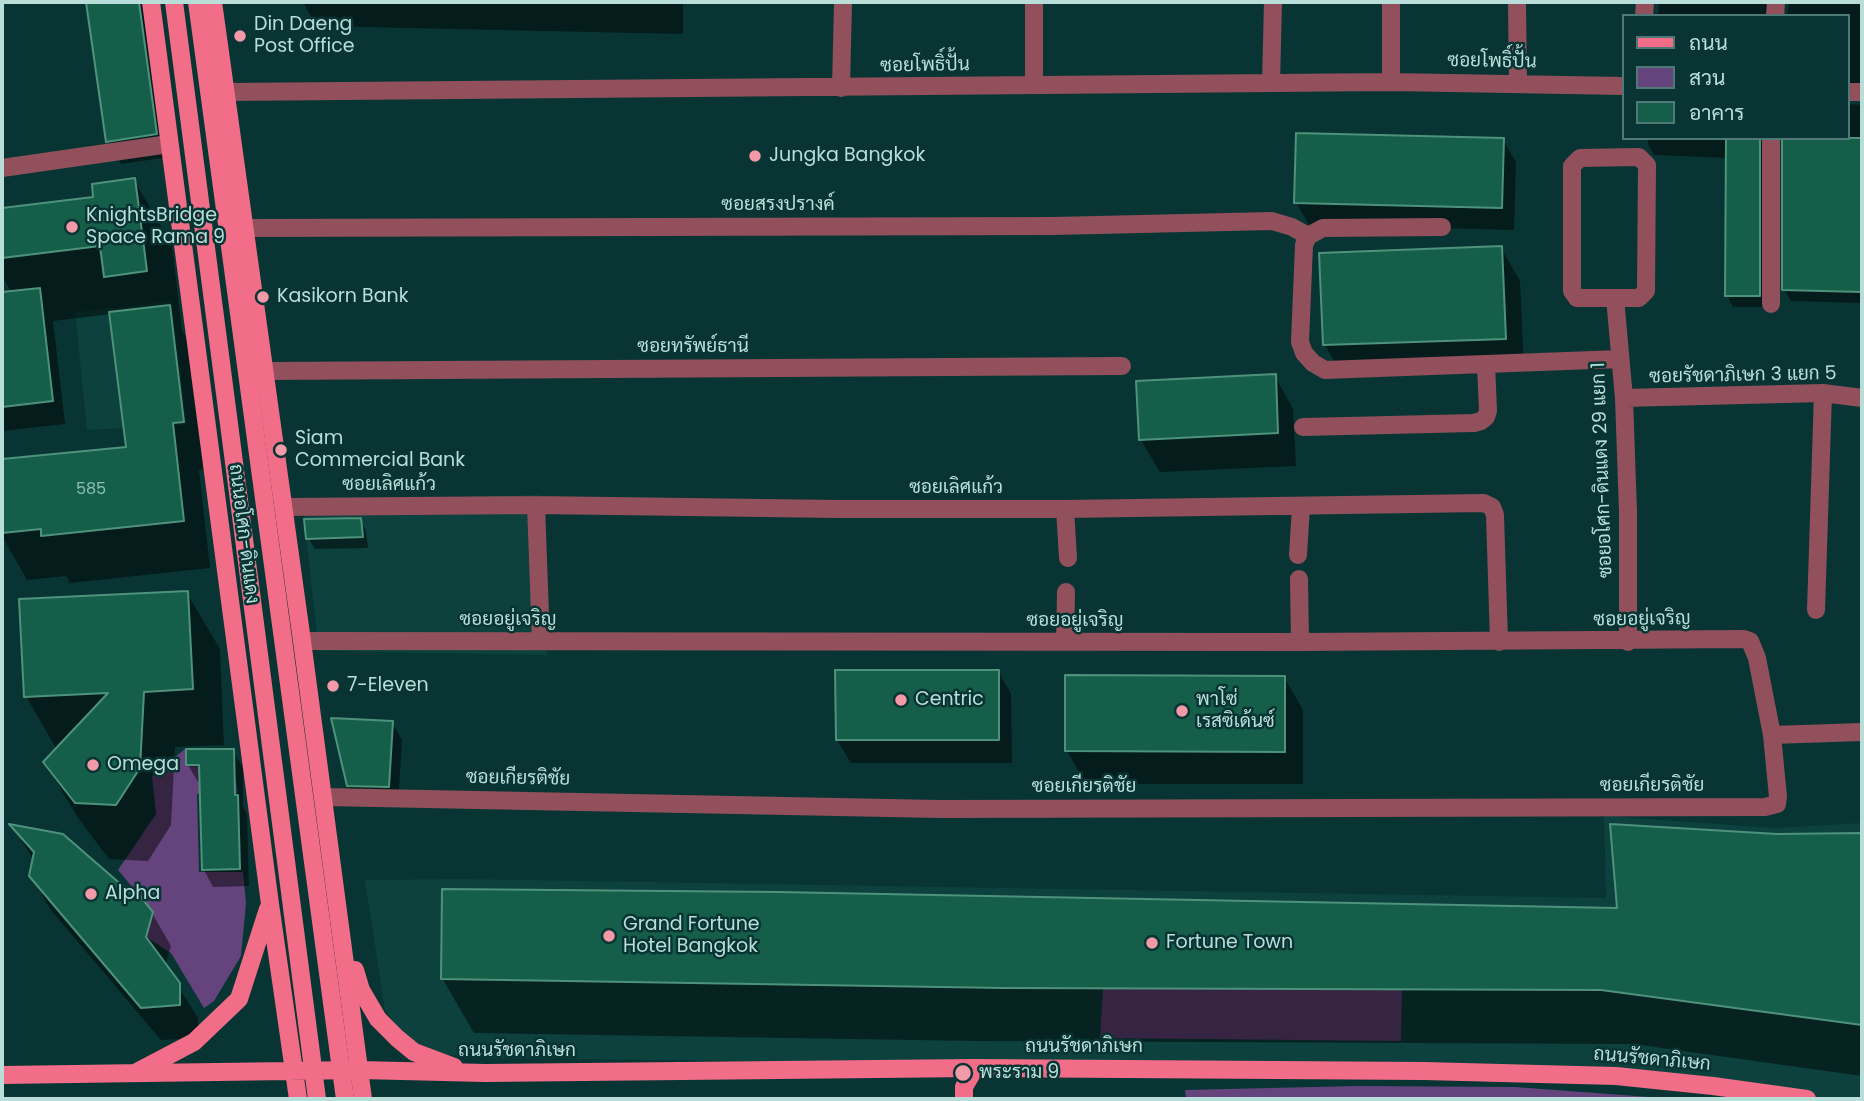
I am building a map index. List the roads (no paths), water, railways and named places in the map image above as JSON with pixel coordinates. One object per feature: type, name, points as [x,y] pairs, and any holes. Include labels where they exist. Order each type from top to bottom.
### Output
[{"type":"main road","name":"ถนนอโศก-ดินแดง","points":[[150,2],[298,1099]]},
{"type":"main road","name":"ถนนอโศก-ดินแดง","points":[[174,2],[317,1099]]},
{"type":"main road","name":"ถนนอโศก-ดินแดง","points":[[197,2],[345,1099]]},
{"type":"main road","points":[[213,2],[363,1099]]},
{"type":"main road","points":[[208,427],[271,421]]},
{"type":"main road","points":[[227,569],[291,563]]},
{"type":"main road","points":[[132,1075],[194,1042],[240,999],[270,904]]},
{"type":"main road","points":[[340,921],[361,990],[378,1019],[414,1052],[445,1065],[485,1073]]},
{"type":"main road","points":[[964,1099],[964,1087],[975,1068]]},
{"type":"main road","name":"ถนนรัชดาภิเษก","points":[[360,1070],[485,1073],[975,1068],[1515,1072],[1616,1076],[1807,1099]]},
{"type":"main road","points":[[2,1075],[360,1070]]},
{"type":"street","points":[[841,88],[843,2]]},
{"type":"street","points":[[1034,2],[1034,85]]},
{"type":"street","points":[[1271,83],[1273,2]]},
{"type":"street","points":[[1391,2],[1391,82]]},
{"type":"street","points":[[1517,2],[1518,84]]},
{"type":"street","name":"ซอยโพธิ์ปั้น","points":[[226,92],[1391,82],[1622,86]]},
{"type":"street","points":[[1770,304],[1771,140]]},
{"type":"street","points":[[2,168],[169,144]]},
{"type":"street","points":[[1639,157],[1647,165],[1646,291],[1639,298],[1615,298],[1577,298],[1572,291],[1572,166],[1580,158],[1639,157]]},
{"type":"street","name":"ซอยสรงปรางค์","points":[[245,228],[1053,226],[1272,221],[1292,227],[1308,236]]},
{"type":"street","points":[[1443,227],[1323,229],[1308,236],[1304,245],[1300,342],[1304,353],[1313,363],[1325,370],[1620,359]]},
{"type":"street","name":"ซอยอโศก-ดินแดง 29 แยก 1","points":[[1615,298],[1628,512],[1628,642]]},
{"type":"street","points":[[1303,427],[1481,421],[1488,411],[1486,364]]},
{"type":"street","name":"ซอยทรัพย์ธานี","points":[[265,371],[1122,366]]},
{"type":"street","points":[[1816,610],[1823,393]]},
{"type":"street","name":"ซอยรัชดาภิเษก 3 แยก 5","points":[[1623,398],[1823,393],[1862,398]]},
{"type":"street","name":"ซอยเลิศแก้ว","points":[[284,507],[536,505],[1065,509],[1484,503],[1492,507],[1495,515],[1499,642]]},
{"type":"street","points":[[536,505],[541,641]]},
{"type":"street","points":[[1298,555],[1301,507]]},
{"type":"street","points":[[1065,509],[1068,558]]},
{"type":"street","points":[[1299,579],[1300,642]]},
{"type":"street","points":[[1065,642],[1066,592]]},
{"type":"street","name":"ซอยอยู่เจริญ","points":[[302,640],[1628,642],[1744,639],[1751,641],[1757,658],[1772,736]]},
{"type":"street","points":[[1772,736],[1862,732]]},
{"type":"street","name":"ซอยเกียรติชัย","points":[[323,797],[940,809],[1765,807],[1777,804],[1778,797],[1772,736]]},
{"type":"place","name":"Din Daeng Post Office","points":[[240,36]]},
{"type":"place","name":"Jungka Bangkok","points":[[755,156]]},
{"type":"place","name":"KnightsBridge Space Rama 9","points":[[72,227]]},
{"type":"place","name":"Kasikorn Bank","points":[[263,297]]},
{"type":"place","name":"Siam Commercial Bank","points":[[281,450]]},
{"type":"place","name":"7-Eleven","points":[[333,686]]},
{"type":"place","name":"Centric","points":[[901,700]]},
{"type":"place","name":"พาโซ่ เรสซิเด้นซ์","points":[[1182,711]]},
{"type":"place","name":"Omega","points":[[93,765]]},
{"type":"place","name":"Alpha","points":[[91,894]]},
{"type":"place","name":"Grand Fortune Hotel Bangkok","points":[[609,936]]},
{"type":"place","name":"Fortune Town","points":[[1152,943]]},
{"type":"place","name":"พระราม 9","points":[[963,1073]]}]
